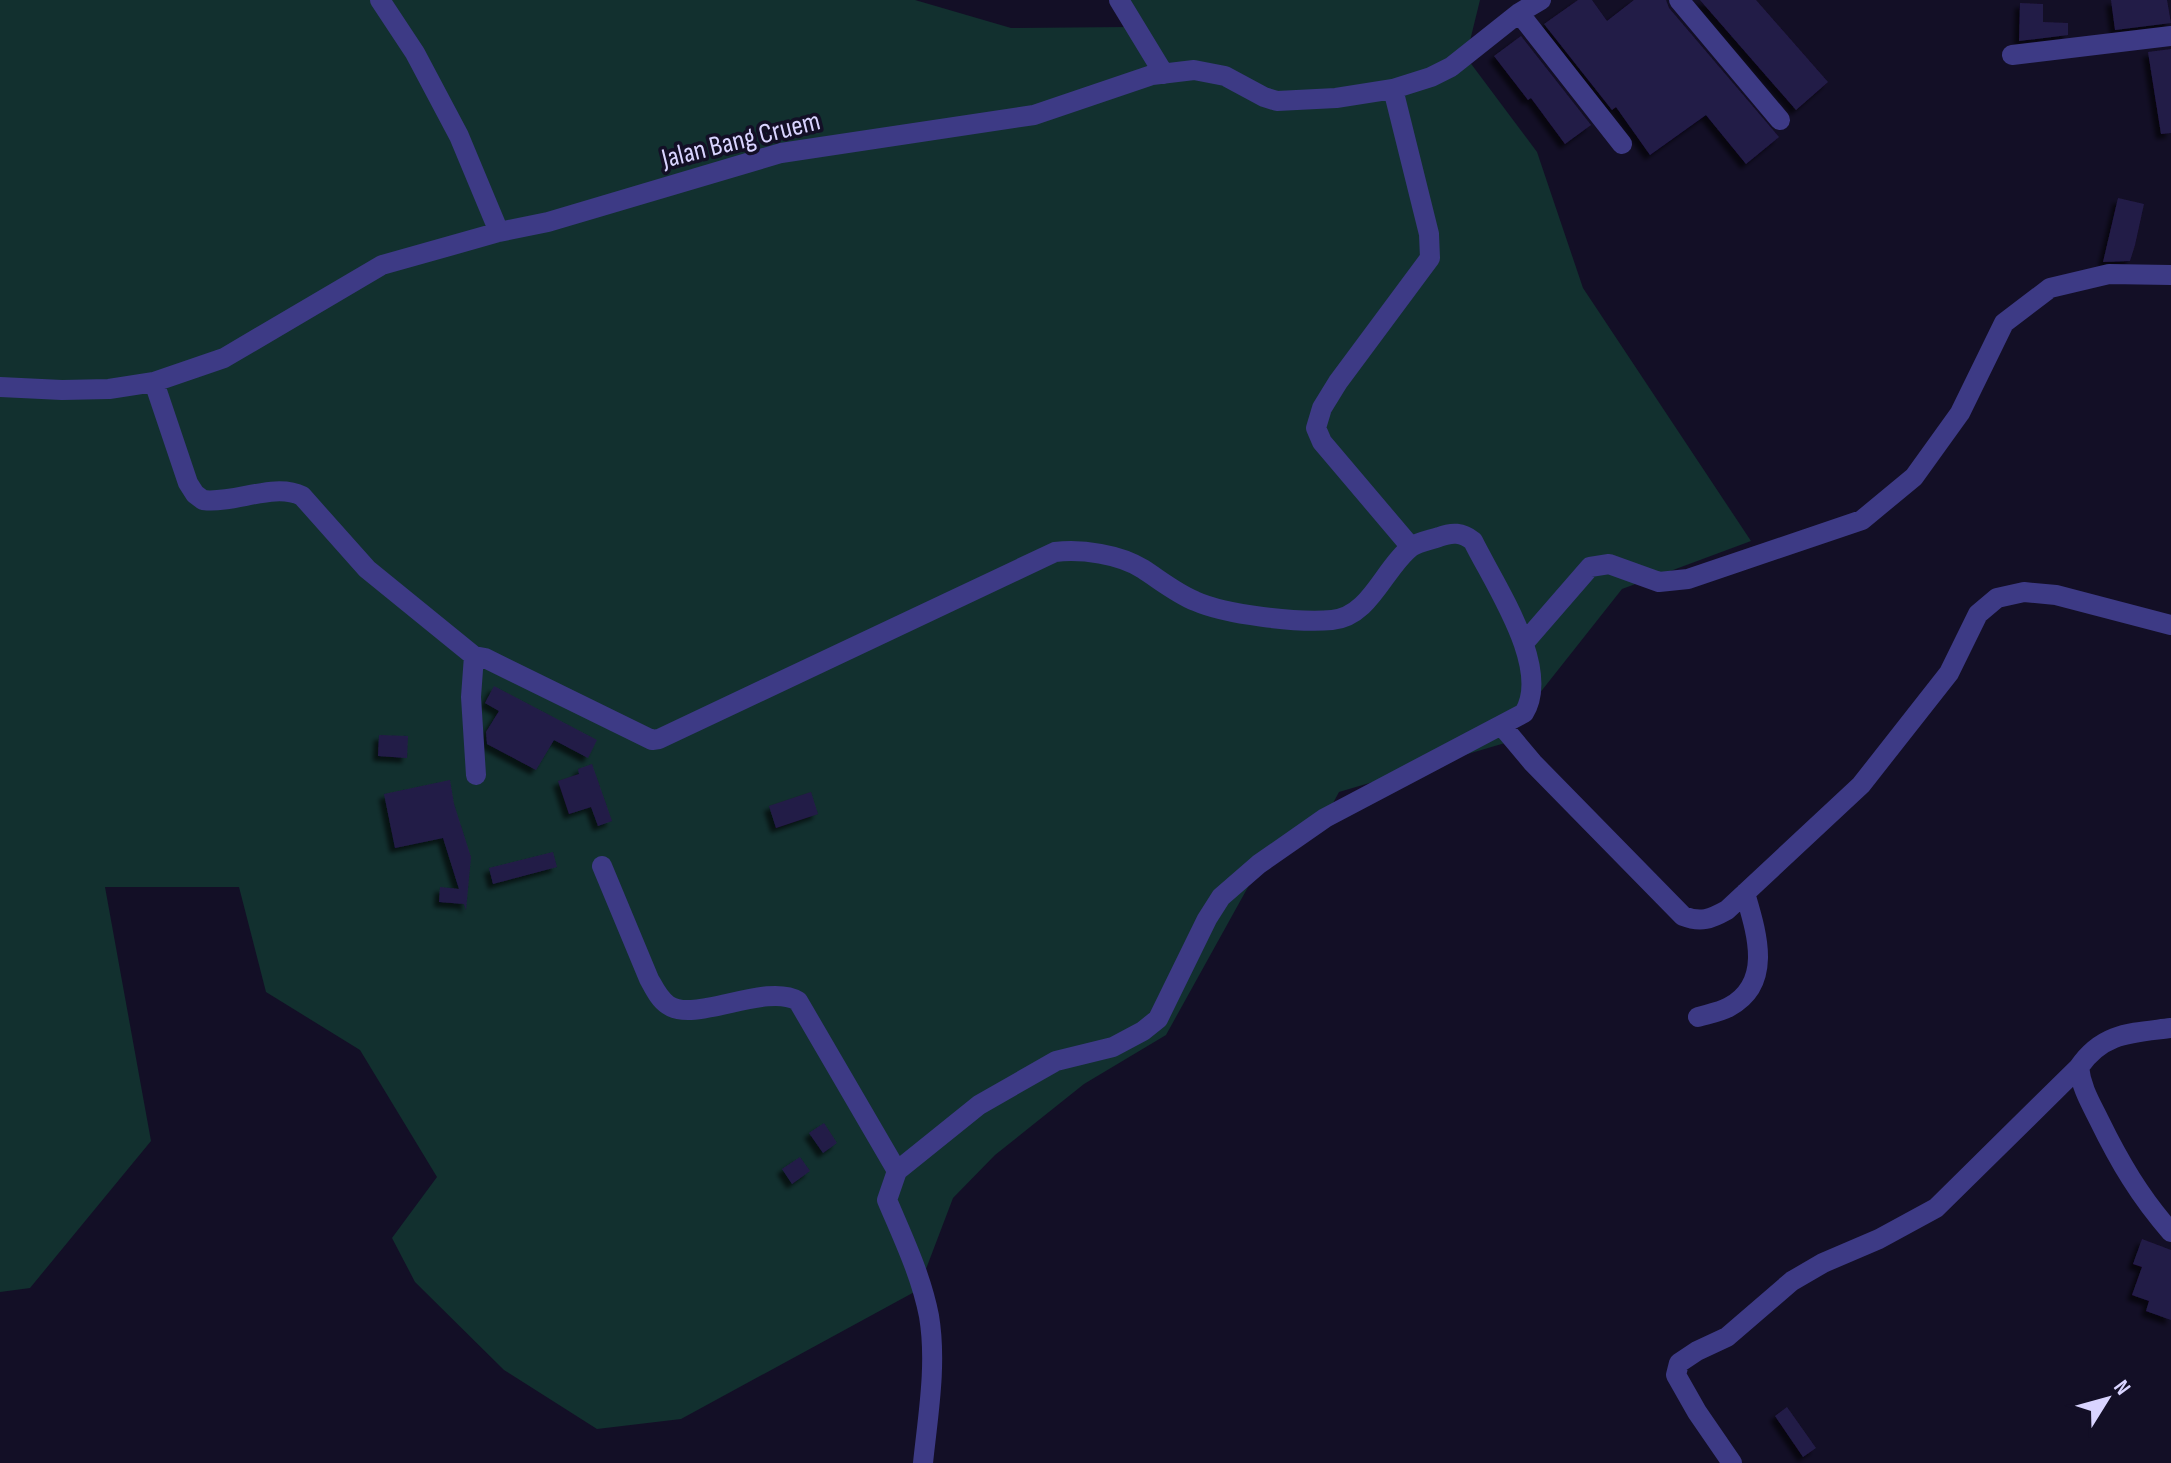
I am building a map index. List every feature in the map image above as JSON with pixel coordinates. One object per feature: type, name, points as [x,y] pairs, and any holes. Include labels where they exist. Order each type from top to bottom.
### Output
[{"type":"street","points":[[380,0],[415,53],[459,136],[499,232]]},
{"type":"street","points":[[1119,0],[1164,74]]},
{"type":"street","name":"Jalan Bang Cruem","points":[[0,387],[109,389],[154,382],[224,358],[382,265],[499,232],[548,222],[781,153],[1034,115],[1152,75],[1194,70],[1225,76],[1277,101],[1336,98],[1393,89],[1451,67],[1519,13],[1541,0]]},
{"type":"street","points":[[1679,0],[1780,120]]},
{"type":"street","points":[[1519,13],[1622,144]]},
{"type":"street","points":[[2012,55],[2171,36]]},
{"type":"street","points":[[1393,89],[1430,243],[1428,263],[1338,382],[1322,408],[1316,428],[1322,442],[1411,547]]},
{"type":"street","points":[[1524,643],[1590,567],[1609,564],[1659,582],[1688,579],[1862,520],[1914,477],[1960,413],[2004,323],[2050,288],[2109,274],[2171,275]]},
{"type":"street","points":[[154,382],[188,483],[203,500],[216,501],[291,490],[302,496],[367,569],[474,656],[533,680],[652,740],[1055,552],[1091,552],[1140,566],[1176,592],[1197,602],[1228,610],[1311,622],[1338,620],[1359,609],[1411,547],[1448,533],[1473,541],[1524,643],[1531,672],[1531,702],[1524,713],[1325,818],[1259,864],[1221,897],[1158,1019],[1113,1047],[1056,1061],[979,1105],[897,1171],[887,1200],[917,1270],[929,1317],[932,1379],[923,1463]]},
{"type":"street","points":[[1502,726],[1533,763],[1683,916],[1697,922],[1711,919],[1727,910],[1861,785],[1949,673],[1978,614],[1997,598],[2024,592],[2056,595],[2171,625]]},
{"type":"street","points":[[474,656],[471,697],[476,775]]},
{"type":"street","points":[[602,866],[659,997],[670,1007],[689,1010],[766,997],[789,996],[798,1001],[897,1171]]},
{"type":"street","points":[[1698,1017],[1729,1007],[1747,992],[1759,971],[1756,931],[1745,893]]},
{"type":"street","points":[[1732,1463],[1676,1375],[1679,1363],[1727,1337],[1792,1281],[1936,1208],[2079,1067],[2086,1056],[2114,1036],[2171,1028]]},
{"type":"street","points":[[2079,1067],[2081,1084],[2121,1166],[2171,1232]]},
{"type":"green space","points":[[0,0],[915,0],[1011,28],[1128,27],[1112,0],[1480,0],[1466,57],[1537,152],[1583,288],[1751,541],[1622,589],[1524,713],[1505,743],[1339,792],[1325,818],[1253,878],[1166,1035],[1084,1084],[995,1155],[953,1198],[918,1290],[681,1419],[597,1429],[504,1370],[415,1282],[392,1238],[437,1177],[360,1050],[266,992],[239,887],[105,887],[151,1141],[30,1288],[0,1292]]},
{"type":"building","points":[[1578,0],[1592,0],[1607,21],[1634,0],[1666,0],[1669,8],[1779,137],[1746,164],[1706,115],[1650,155],[1616,107],[1612,110],[1544,24]]},
{"type":"building","points":[[1700,0],[1756,0],[1828,82],[1796,110]]},
{"type":"building","points":[[2111,0],[2167,0],[2171,23],[2115,30]]},
{"type":"building","points":[[2020,3],[2043,4],[2043,22],[2068,23],[2068,35],[2019,41]]},
{"type":"building","points":[[1521,36],[1591,125],[1565,144],[1531,98],[1528,100],[1494,56]]},
{"type":"building","points":[[2171,49],[2171,133],[2161,134],[2148,52]]},
{"type":"building","points":[[2118,198],[2144,204],[2135,245],[2130,261],[2103,262]]},
{"type":"building","points":[[494,686],[597,740],[588,758],[554,740],[536,770],[487,744],[486,732],[499,711],[485,703]]},
{"type":"building","points":[[379,735],[408,736],[407,758],[378,756]]},
{"type":"building","points":[[592,764],[612,821],[598,826],[591,807],[569,814],[558,781],[579,774],[578,769]]},
{"type":"building","points":[[450,780],[454,804],[471,857],[466,910],[464,904],[439,902],[440,887],[459,889],[443,838],[395,848],[384,794]]},
{"type":"building","points":[[811,792],[818,814],[776,828],[769,806]]},
{"type":"building","points":[[553,852],[557,867],[493,884],[489,868]]},
{"type":"building","points":[[824,1123],[837,1143],[823,1153],[809,1133]]},
{"type":"building","points":[[800,1157],[810,1171],[792,1184],[782,1169]]},
{"type":"building","points":[[2142,1239],[2171,1250],[2171,1320],[2146,1311],[2149,1301],[2132,1295],[2142,1267],[2133,1264]]},
{"type":"building","points":[[1787,1407],[1816,1448],[1803,1457],[1775,1416]]}]
